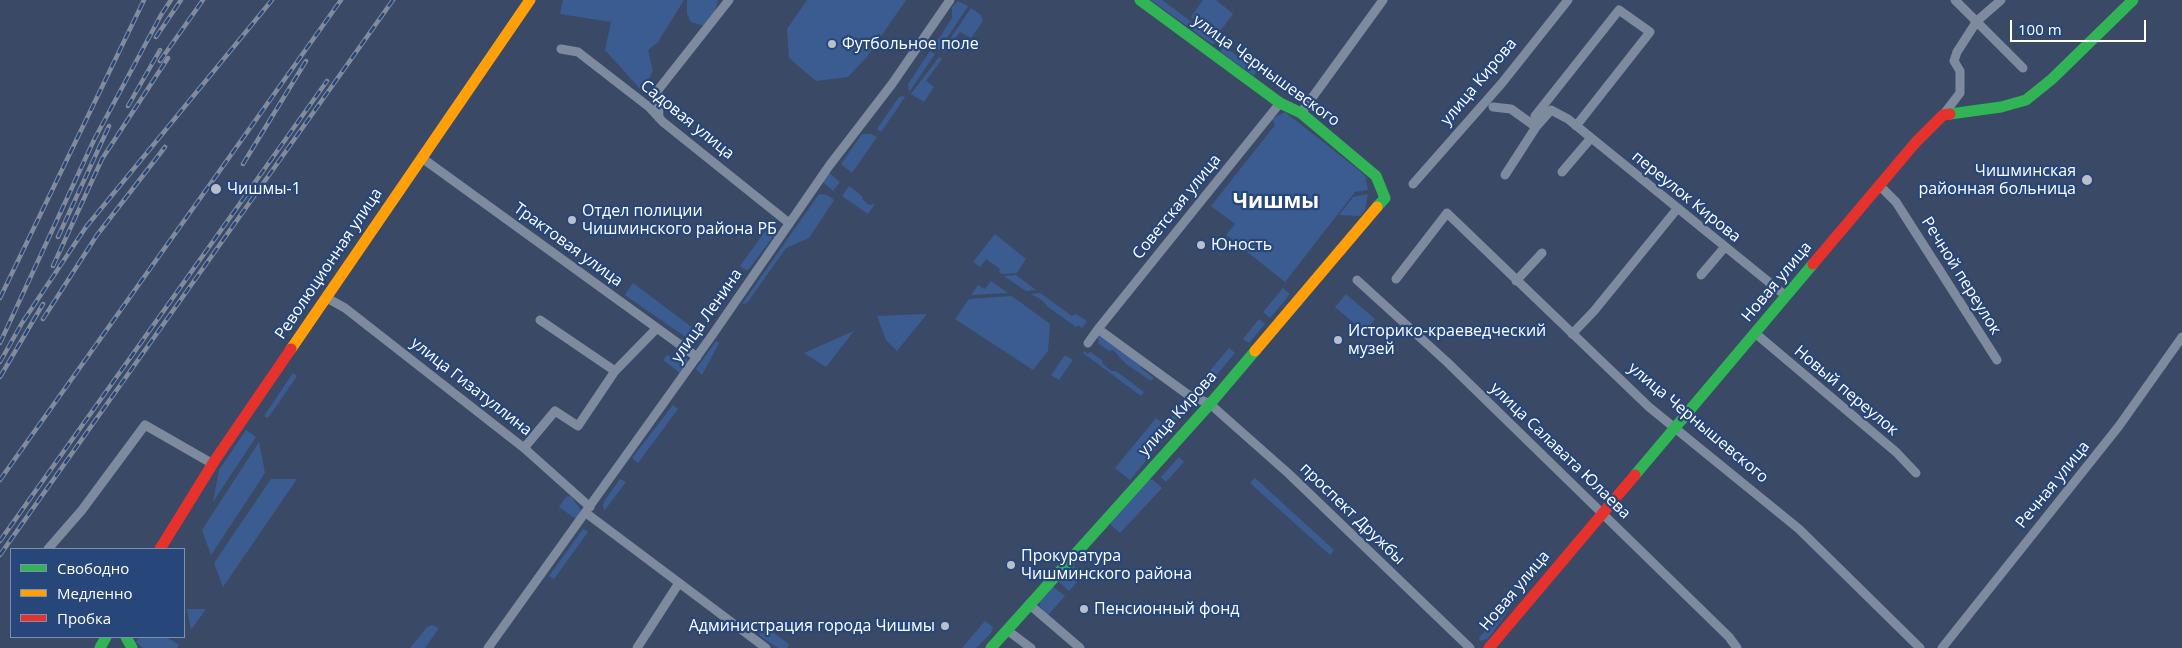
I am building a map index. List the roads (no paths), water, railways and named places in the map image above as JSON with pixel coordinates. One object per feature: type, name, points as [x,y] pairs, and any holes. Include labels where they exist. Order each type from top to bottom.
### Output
[{"type":"street","name":"Революционная улица","points":[[161,548],[213,464],[530,0]]},
{"type":"street","points":[[659,118],[658,90],[728,0]]},
{"type":"street","name":"улица Ленина","points":[[488,648],[697,357],[829,166],[892,84],[950,0]]},
{"type":"street","name":"улица Чернышевского","points":[[1140,0],[1280,104],[1301,113],[1376,176],[1385,198]]},
{"type":"street","points":[[1301,113],[1383,0]]},
{"type":"street","name":"улица Кирова","points":[[1413,184],[1502,84],[1568,0]]},
{"type":"street","points":[[1955,0],[2023,68]]},
{"type":"street","points":[[1943,115],[1960,93],[1960,71],[1954,61],[1958,52],[1977,21],[2001,0]]},
{"type":"street","points":[[1943,115],[2001,107],[2026,100],[2052,79],[2133,0]]},
{"type":"street","points":[[1539,124],[1535,116],[1619,10],[1650,32],[1576,126]]},
{"type":"street","name":"Садовая улица","points":[[561,49],[578,52],[649,107],[659,118],[789,224]]},
{"type":"street","name":"Советская улица","points":[[1088,343],[1280,104]]},
{"type":"street","points":[[1494,107],[1511,109],[1539,124]]},
{"type":"street","name":"переулок Кирова","points":[[1539,124],[1551,110],[1568,120],[1724,248],[1786,296]]},
{"type":"street","name":"Новая улица","points":[[1489,648],[1545,579],[1603,514],[1916,142],[1943,115]]},
{"type":"street","points":[[1505,175],[1539,124]]},
{"type":"street","points":[[1562,172],[1591,138]]},
{"type":"street","name":"Трактовая улица","points":[[422,158],[697,357]]},
{"type":"street","name":"Речной переулок","points":[[1880,186],[1896,202],[1997,360]]},
{"type":"street","name":"улица Кирова","points":[[991,648],[1210,404],[1385,198]]},
{"type":"street","points":[[1572,334],[1606,298],[1677,209]]},
{"type":"street","name":"улица Чернышевского","points":[[1396,279],[1447,213],[1649,407],[1799,529],[1920,648]]},
{"type":"street","points":[[1701,275],[1724,248]]},
{"type":"street","points":[[1516,281],[1542,253]]},
{"type":"street","name":"улица Салавата Юлаева","points":[[1357,280],[1446,362],[1603,514],[1729,637],[1737,648]]},
{"type":"street","name":"улица Гизатуллина","points":[[327,298],[360,320],[524,448],[588,510],[679,583],[766,648]]},
{"type":"street","points":[[540,320],[616,371]]},
{"type":"street","points":[[524,448],[555,411],[578,426],[616,371],[657,328]]},
{"type":"street","name":"проспект Дружбы","points":[[1098,329],[1187,394],[1210,404],[1289,474],[1470,648]]},
{"type":"street","name":"Новый переулок","points":[[1755,333],[1896,452],[1916,473]]},
{"type":"street","name":"Речная улица","points":[[1942,648],[2119,426],[2182,336]]},
{"type":"street","points":[[49,548],[82,510],[145,424],[213,464]]},
{"type":"street","points":[[637,648],[679,583]]},
{"type":"street","points":[[1030,605],[1080,648]]},
{"type":"street","points":[[1007,630],[1030,648]]},
{"type":"railway","points":[[0,298],[144,0]]},
{"type":"railway","points":[[0,343],[94,140],[161,15],[171,0]]},
{"type":"railway","points":[[156,37],[181,0]]},
{"type":"railway","points":[[160,61],[203,0]]},
{"type":"railway","points":[[0,362],[22,323],[86,227],[272,0]]},
{"type":"railway","points":[[0,480],[341,0]]},
{"type":"railway","points":[[0,555],[393,0]]},
{"type":"railway","points":[[128,106],[160,50]]},
{"type":"railway","points":[[53,266],[102,159],[168,58]]},
{"type":"railway","points":[[243,164],[306,61]]},
{"type":"railway","points":[[0,541],[327,81]]},
{"type":"railway","points":[[58,237],[109,126]]},
{"type":"railway","points":[[43,319],[97,235],[165,147]]},
{"type":"railway","points":[[0,377],[43,304]]},
{"type":"place","name":"Футбольное поле","points":[[832,44]]},
{"type":"place","name":"Чишминская районная больница","points":[[2087,180]]},
{"type":"place","name":"Чишмы-1","points":[[216,189]]},
{"type":"place","name":"Отдел полиции Чишминского района РБ","points":[[572,220]]},
{"type":"place","name":"Юность","points":[[1201,245]]},
{"type":"place","name":"Историко-краеведческий музей","points":[[1338,340]]},
{"type":"place","name":"Прокуратура Чишминского района","points":[[1011,565]]},
{"type":"place","name":"Пенсионный фонд","points":[[1084,609]]},
{"type":"place","name":"Администрация города Чишмы","points":[[945,626]]},
{"type":"district","name":"Чишмы","points":[[1276,202]]}]
